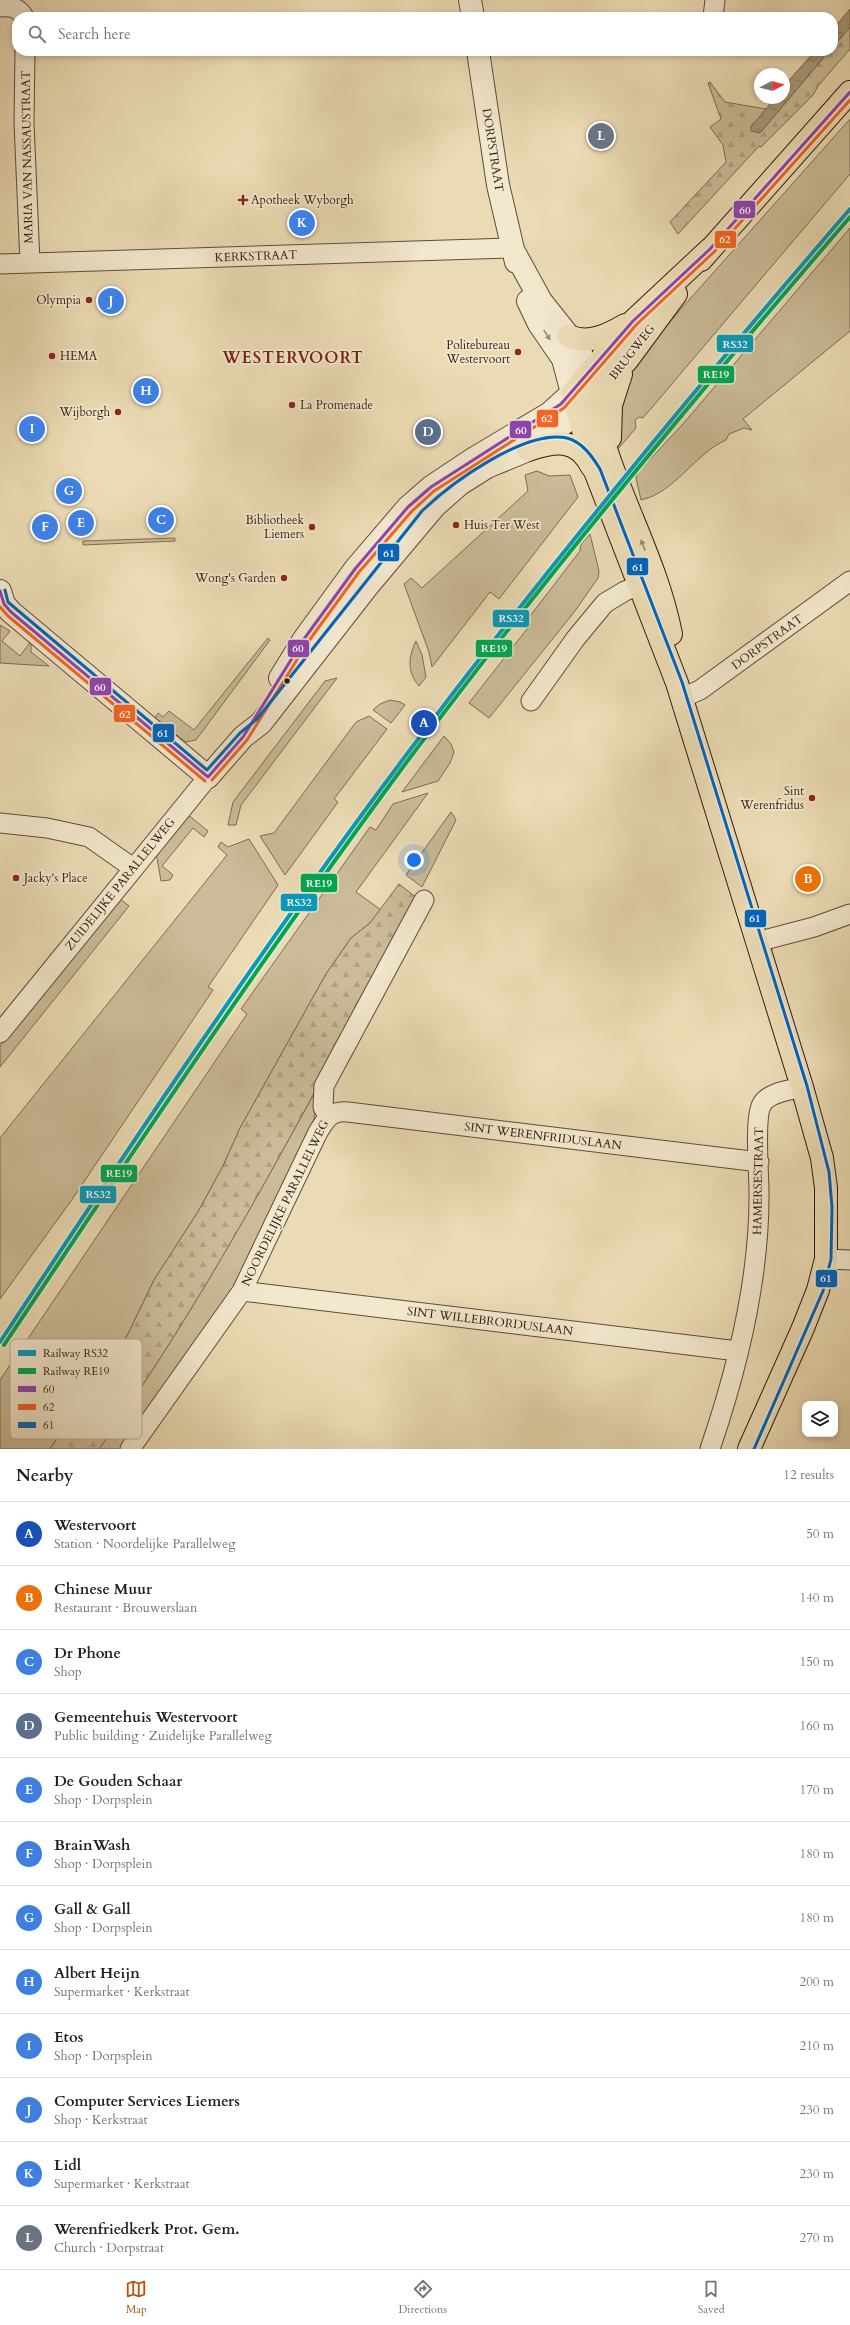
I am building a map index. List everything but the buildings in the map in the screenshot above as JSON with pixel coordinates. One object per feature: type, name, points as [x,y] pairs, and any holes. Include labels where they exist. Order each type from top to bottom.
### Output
[{"type":"main road","name":"BRUGWEG","points":[[586,406],[628,359],[710,249],[850,92]]},
{"type":"main road","name":"BRUGWEG","points":[[588,372],[632,321],[710,249]]},
{"type":"main road","points":[[569,336],[580,339],[600,337],[632,321]]},
{"type":"main road","points":[[528,450],[546,444],[566,443],[604,470],[610,428],[611,405],[617,382],[628,359]]},
{"type":"main road","name":"ZUIDELIJKE PARALLELWEG","points":[[572,393],[588,372]]},
{"type":"main road","name":"DORPSTRAAT","points":[[572,393],[586,406],[604,470],[647,582],[667,612],[680,691],[802,1087],[824,1173],[827,1207],[826,1259]]},
{"type":"main road","points":[[749,1449],[804,1328],[818,1290],[826,1259]]},
{"type":"street","points":[[470,0],[472,12]]},
{"type":"street","points":[[713,12],[715,0]]},
{"type":"street","points":[[0,7],[13,7],[19,12]]},
{"type":"street","name":"MARIA VAN NASSAUSTRAAT","points":[[25,56],[24,123],[30,263]]},
{"type":"street","name":"DORPSTRAAT","points":[[479,56],[498,185],[512,248],[530,307],[563,359],[572,393]]},
{"type":"street","name":"KERKSTRAAT","points":[[0,264],[512,248]]},
{"type":"street","name":"DORPSTRAAT","points":[[512,248],[541,301],[583,356],[588,372],[586,406]]},
{"type":"street","name":"ZUIDELIJKE PARALLELWEG","points":[[243,738],[304,639],[379,539],[408,507],[431,487],[473,459],[550,413],[572,393]]},
{"type":"street","name":"ZUIDELIJKE PARALLELWEG","points":[[0,1033],[208,777],[243,738],[260,723],[426,514],[460,484],[487,467],[528,450],[544,440],[586,406]]},
{"type":"street","name":"DORPSTRAAT","points":[[680,691],[700,690],[850,581]]},
{"type":"street","points":[[531,701],[600,608],[611,598],[647,582]]},
{"type":"street","points":[[0,591],[4,604],[11,612],[208,777]]},
{"type":"street","points":[[0,823],[47,828],[88,837],[133,868]]},
{"type":"street","name":"NOORDELIJKE PARALLELWEG","points":[[142,1432],[242,1291],[318,1132],[328,1116],[323,1107],[324,1086],[424,900]]},
{"type":"street","points":[[757,942],[820,925],[850,914]]},
{"type":"street","name":"HAMERSESTRAAT","points":[[710,1449],[723,1413],[738,1351],[748,1305],[756,1253],[759,1212],[758,1124],[761,1105],[770,1096],[802,1087]]},
{"type":"street","name":"SINT WERENFRIDUSLAAN","points":[[328,1116],[341,1111],[759,1162]]},
{"type":"street","points":[[826,1259],[850,1260]]},
{"type":"street","name":"SINT WILLEBRORDUSLAAN","points":[[242,1291],[738,1351]]},
{"type":"street","name":"NOORDELIJKE PARALLELWEG","points":[[130,1449],[137,1439]]},
{"type":"green space","points":[[850,27],[850,49],[818,86],[813,95],[761,147],[759,146],[678,234],[670,222],[726,162],[723,145],[710,127],[721,119],[708,83],[710,82],[725,102],[766,109],[751,127],[760,133],[784,104],[790,104],[790,97],[825,56],[838,56],[838,41]]},
{"type":"green space","points":[[850,119],[850,174],[643,418],[639,417],[635,420],[636,428],[618,449],[615,416],[633,363]]},
{"type":"green space","points":[[850,228],[850,331],[743,419],[752,430],[744,428],[729,434],[726,440],[704,454],[665,489],[653,496],[641,500],[636,478],[638,472],[683,424]]},
{"type":"green space","points":[[537,471],[549,476],[570,475],[578,497],[499,599],[490,592],[432,667],[429,652],[404,584],[411,578],[422,588],[528,491],[525,475]]},
{"type":"green space","points":[[590,534],[599,571],[598,578],[575,611],[489,718],[469,703],[531,624],[527,620],[580,551],[581,544]]},
{"type":"green space","points":[[175,538],[175,541],[83,545],[83,541]]},
{"type":"green space","points":[[0,625],[10,631],[2,641],[20,656],[31,641],[31,652],[49,666],[0,663]]},
{"type":"green space","points":[[268,638],[270,640],[196,740],[186,742],[155,718],[158,713],[163,717],[169,711],[194,730]]},
{"type":"green space","points":[[416,641],[422,655],[426,677],[419,686],[412,675],[410,664],[411,653]]},
{"type":"green space","points":[[337,678],[241,805],[236,825],[228,825],[233,802],[325,681]]},
{"type":"green space","points":[[390,700],[400,702],[405,705],[391,723],[373,710],[380,704]]},
{"type":"green space","points":[[369,716],[387,729],[334,799],[338,802],[285,875],[260,836],[274,833],[356,722]]},
{"type":"green space","points":[[444,736],[451,744],[454,752],[450,763],[438,781],[402,792]]},
{"type":"green space","points":[[428,793],[356,892],[381,910],[370,923],[351,938],[326,974],[240,1128],[223,1166],[199,1210],[154,1280],[125,1339],[28,1339],[247,1014],[241,1009],[370,827],[376,830],[393,804]]},
{"type":"green space","points":[[451,812],[456,820],[422,887],[406,875]]},
{"type":"green space","points":[[187,814],[208,831],[204,837],[193,828],[162,866],[173,875],[170,880],[161,881],[157,858],[154,855]]},
{"type":"green space","points":[[249,839],[278,885],[208,987],[213,990],[71,1201],[0,1299],[0,1138],[227,855],[218,847],[221,842],[228,847]]},
{"type":"green space","points":[[399,884],[417,898],[267,1179],[187,1316],[142,1386],[142,1339],[125,1339],[154,1280],[199,1210],[223,1166],[240,1128],[326,974],[351,938],[370,923]]},
{"type":"green space","points":[[119,898],[129,906],[0,1067],[0,1046]]},
{"type":"green space","points":[[315,1092],[314,1126],[238,1279],[227,1298],[142,1418],[142,1386],[212,1274]]},
{"type":"green space","points":[[10,1365],[10,1439],[57,1439],[50,1449],[0,1449],[0,1380]]},
{"type":"green space","points":[[57,1439],[106,1439],[99,1449],[50,1449]]},
{"type":"green space","points":[[106,1439],[127,1439],[120,1449],[99,1449]]},
{"type":"water","points":[[850,9],[850,27],[838,41],[838,23]]},
{"type":"water","points":[[811,56],[825,56],[790,97],[790,79]]},
{"type":"water","points":[[770,104],[784,104],[760,133],[751,131],[751,127]]},
{"type":"rail line","name":"RS32","points":[[0,1342],[246,976],[401,762],[509,621],[677,413],[850,209]]},
{"type":"rail line","name":"RE19","points":[[4,1345],[151,1126],[300,909],[456,696],[622,488],[850,217]]},
{"type":"transit line","name":"60","points":[[208,777],[243,737],[304,639],[355,569],[408,507],[431,487],[561,404],[633,321],[710,249],[850,92]]},
{"type":"transit line","name":"62","points":[[212,780],[247,740],[308,642],[359,572],[412,511],[434,491],[564,408],[637,324],[714,252],[850,100]]},
{"type":"transit line","name":"61","points":[[5,590],[8,602],[207,770],[240,733],[257,719],[422,511],[435,499],[470,473],[490,461],[510,450],[531,442],[550,437],[567,438],[582,446],[590,455],[600,469],[682,682],[807,1086],[829,1172],[832,1207],[831,1259],[823,1291],[754,1449]]},
{"type":"transit line","name":"60","points":[[0,591],[4,604],[11,612],[208,777]]},
{"type":"transit line","name":"62","points":[[0,607],[8,616],[205,781]]},
{"type":"place","name":"Werenfriedkerk Prot. Gem.","points":[[601,136]]},
{"type":"place","name":"Apotheek Wyborgh","points":[[243,200]]},
{"type":"place","name":"Lidl","points":[[302,223]]},
{"type":"place","name":"Olympia","points":[[89,300]]},
{"type":"place","name":"Computer Services Liemers","points":[[111,301]]},
{"type":"place","name":"Politebureau Westervoort","points":[[518,352]]},
{"type":"place","name":"HEMA","points":[[52,356]]},
{"type":"place","name":"Albert Heijn","points":[[146,391]]},
{"type":"place","name":"La Promenade","points":[[292,405]]},
{"type":"place","name":"Wijborgh","points":[[118,412]]},
{"type":"place","name":"Etos","points":[[32,429]]},
{"type":"place","name":"Gemeentehuis Westervoort","points":[[428,432]]},
{"type":"place","name":"Gall & Gall","points":[[69,491]]},
{"type":"place","name":"Dr Phone","points":[[161,520]]},
{"type":"place","name":"De Gouden Schaar","points":[[81,523]]},
{"type":"place","name":"Huis Ter West","points":[[456,525]]},
{"type":"place","name":"BrainWash","points":[[45,527]]},
{"type":"place","name":"Bibliotheek Liemers","points":[[312,527]]},
{"type":"place","name":"Wong's Garden","points":[[284,578]]},
{"type":"place","name":"Westervoort","points":[[424,723]]},
{"type":"place","name":"Sint Werenfridus","points":[[812,798]]},
{"type":"place","name":"Jacky's Place","points":[[16,878]]},
{"type":"place","name":"Chinese Muur","points":[[808,879]]},
{"type":"district","name":"WESTERVOORT","points":[[293,358]]}]
